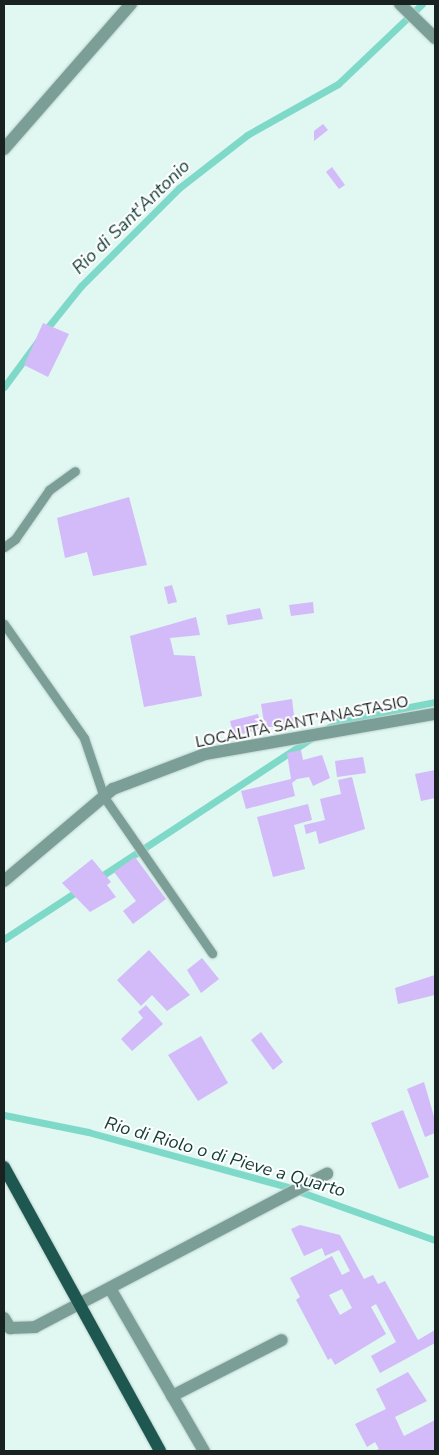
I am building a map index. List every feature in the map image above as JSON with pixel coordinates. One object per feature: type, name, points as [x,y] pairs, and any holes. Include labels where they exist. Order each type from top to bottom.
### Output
[{"type":"main road","points":[[4,1167],[160,1451]]},
{"type":"street","points":[[4,149],[131,4]]},
{"type":"street","points":[[400,4],[435,38]]},
{"type":"street","name":"LOCALITÀ SANT'ANASTASIO","points":[[4,881],[113,789],[205,754],[435,714]]},
{"type":"street","points":[[4,1318],[10,1328],[36,1327],[81,1306],[326,1174]]},
{"type":"street","points":[[111,1290],[204,1451]]},
{"type":"street","points":[[172,1396],[282,1340]]},
{"type":"lane","points":[[4,547],[16,539],[49,490],[74,471]]},
{"type":"lane","points":[[4,624],[84,738],[104,797],[212,952]]},
{"type":"building","points":[[323,124],[328,130],[314,141],[314,131]]},
{"type":"building","points":[[332,167],[345,185],[339,189],[326,172]]},
{"type":"building","points":[[43,323],[69,334],[48,377],[24,365]]},
{"type":"building","points":[[129,497],[147,565],[93,576],[87,552],[65,558],[57,518]]},
{"type":"building","points":[[172,585],[177,602],[168,604],[164,587]]},
{"type":"building","points":[[313,602],[314,613],[291,616],[289,605]]},
{"type":"building","points":[[260,608],[263,619],[228,625],[226,615]]},
{"type":"building","points":[[196,617],[200,635],[170,638],[174,655],[195,656],[202,696],[144,707],[130,636]]},
{"type":"building","points":[[292,699],[295,724],[265,728],[261,704]]},
{"type":"building","points":[[258,714],[262,729],[234,736],[230,721]]},
{"type":"building","points":[[301,750],[303,760],[322,755],[330,778],[313,786],[309,777],[297,779],[292,783],[295,796],[246,809],[241,791],[291,779],[287,753]]},
{"type":"building","points":[[363,757],[366,773],[337,777],[335,761]]},
{"type":"building","points":[[435,770],[435,798],[421,801],[415,774]]},
{"type":"building","points":[[352,777],[365,829],[319,844],[316,831],[306,834],[304,825],[325,820],[320,799],[341,794],[338,780]]},
{"type":"building","points":[[308,804],[312,820],[294,825],[305,869],[273,877],[257,817]]},
{"type":"building","points":[[135,857],[166,899],[133,924],[123,911],[136,901],[114,872]]},
{"type":"building","points":[[92,859],[111,882],[107,885],[116,897],[90,912],[62,883]]},
{"type":"building","points":[[149,950],[190,995],[167,1011],[152,995],[141,1006],[117,980]]},
{"type":"building","points":[[202,958],[219,979],[201,993],[187,970]]},
{"type":"building","points":[[435,975],[435,995],[398,1004],[395,988]]},
{"type":"building","points":[[146,1005],[163,1024],[132,1051],[121,1039],[143,1018],[138,1012]]},
{"type":"building","points":[[261,1032],[283,1062],[273,1070],[251,1040]]},
{"type":"building","points":[[201,1036],[228,1083],[198,1101],[168,1055]]},
{"type":"building","points":[[424,1082],[435,1120],[435,1133],[425,1137],[407,1089]]},
{"type":"building","points":[[403,1110],[429,1177],[399,1189],[371,1123]]},
{"type":"building","points":[[300,1225],[340,1235],[364,1279],[373,1275],[378,1284],[385,1281],[418,1340],[435,1330],[435,1343],[380,1373],[371,1356],[396,1342],[376,1304],[371,1307],[386,1334],[335,1365],[331,1358],[328,1360],[296,1300],[300,1297],[290,1278],[332,1256],[342,1275],[350,1271],[339,1250],[325,1256],[322,1248],[304,1256],[291,1229]],"holes":[[[342,1289],[352,1308],[340,1315],[329,1295]]]},
{"type":"building","points":[[408,1372],[427,1401],[395,1417],[404,1436],[435,1420],[435,1451],[374,1451],[379,1449],[375,1442],[367,1447],[355,1424],[386,1409],[376,1389]]},
{"type":"waterway","name":"Rio di Sant'Antonio","points":[[44,332],[81,286],[179,188],[247,135],[338,84],[422,4]]},
{"type":"waterway","name":"Rio di Sant'Antonio","points":[[4,387],[38,341]]},
{"type":"waterway","points":[[325,730],[338,721],[435,702]]},
{"type":"waterway","points":[[97,879],[312,738]]},
{"type":"waterway","points":[[4,939],[79,890]]},
{"type":"waterway","name":"Rio di Riolo o di Pieve a Quarto","points":[[4,1115],[88,1132],[287,1187],[435,1240]]}]
